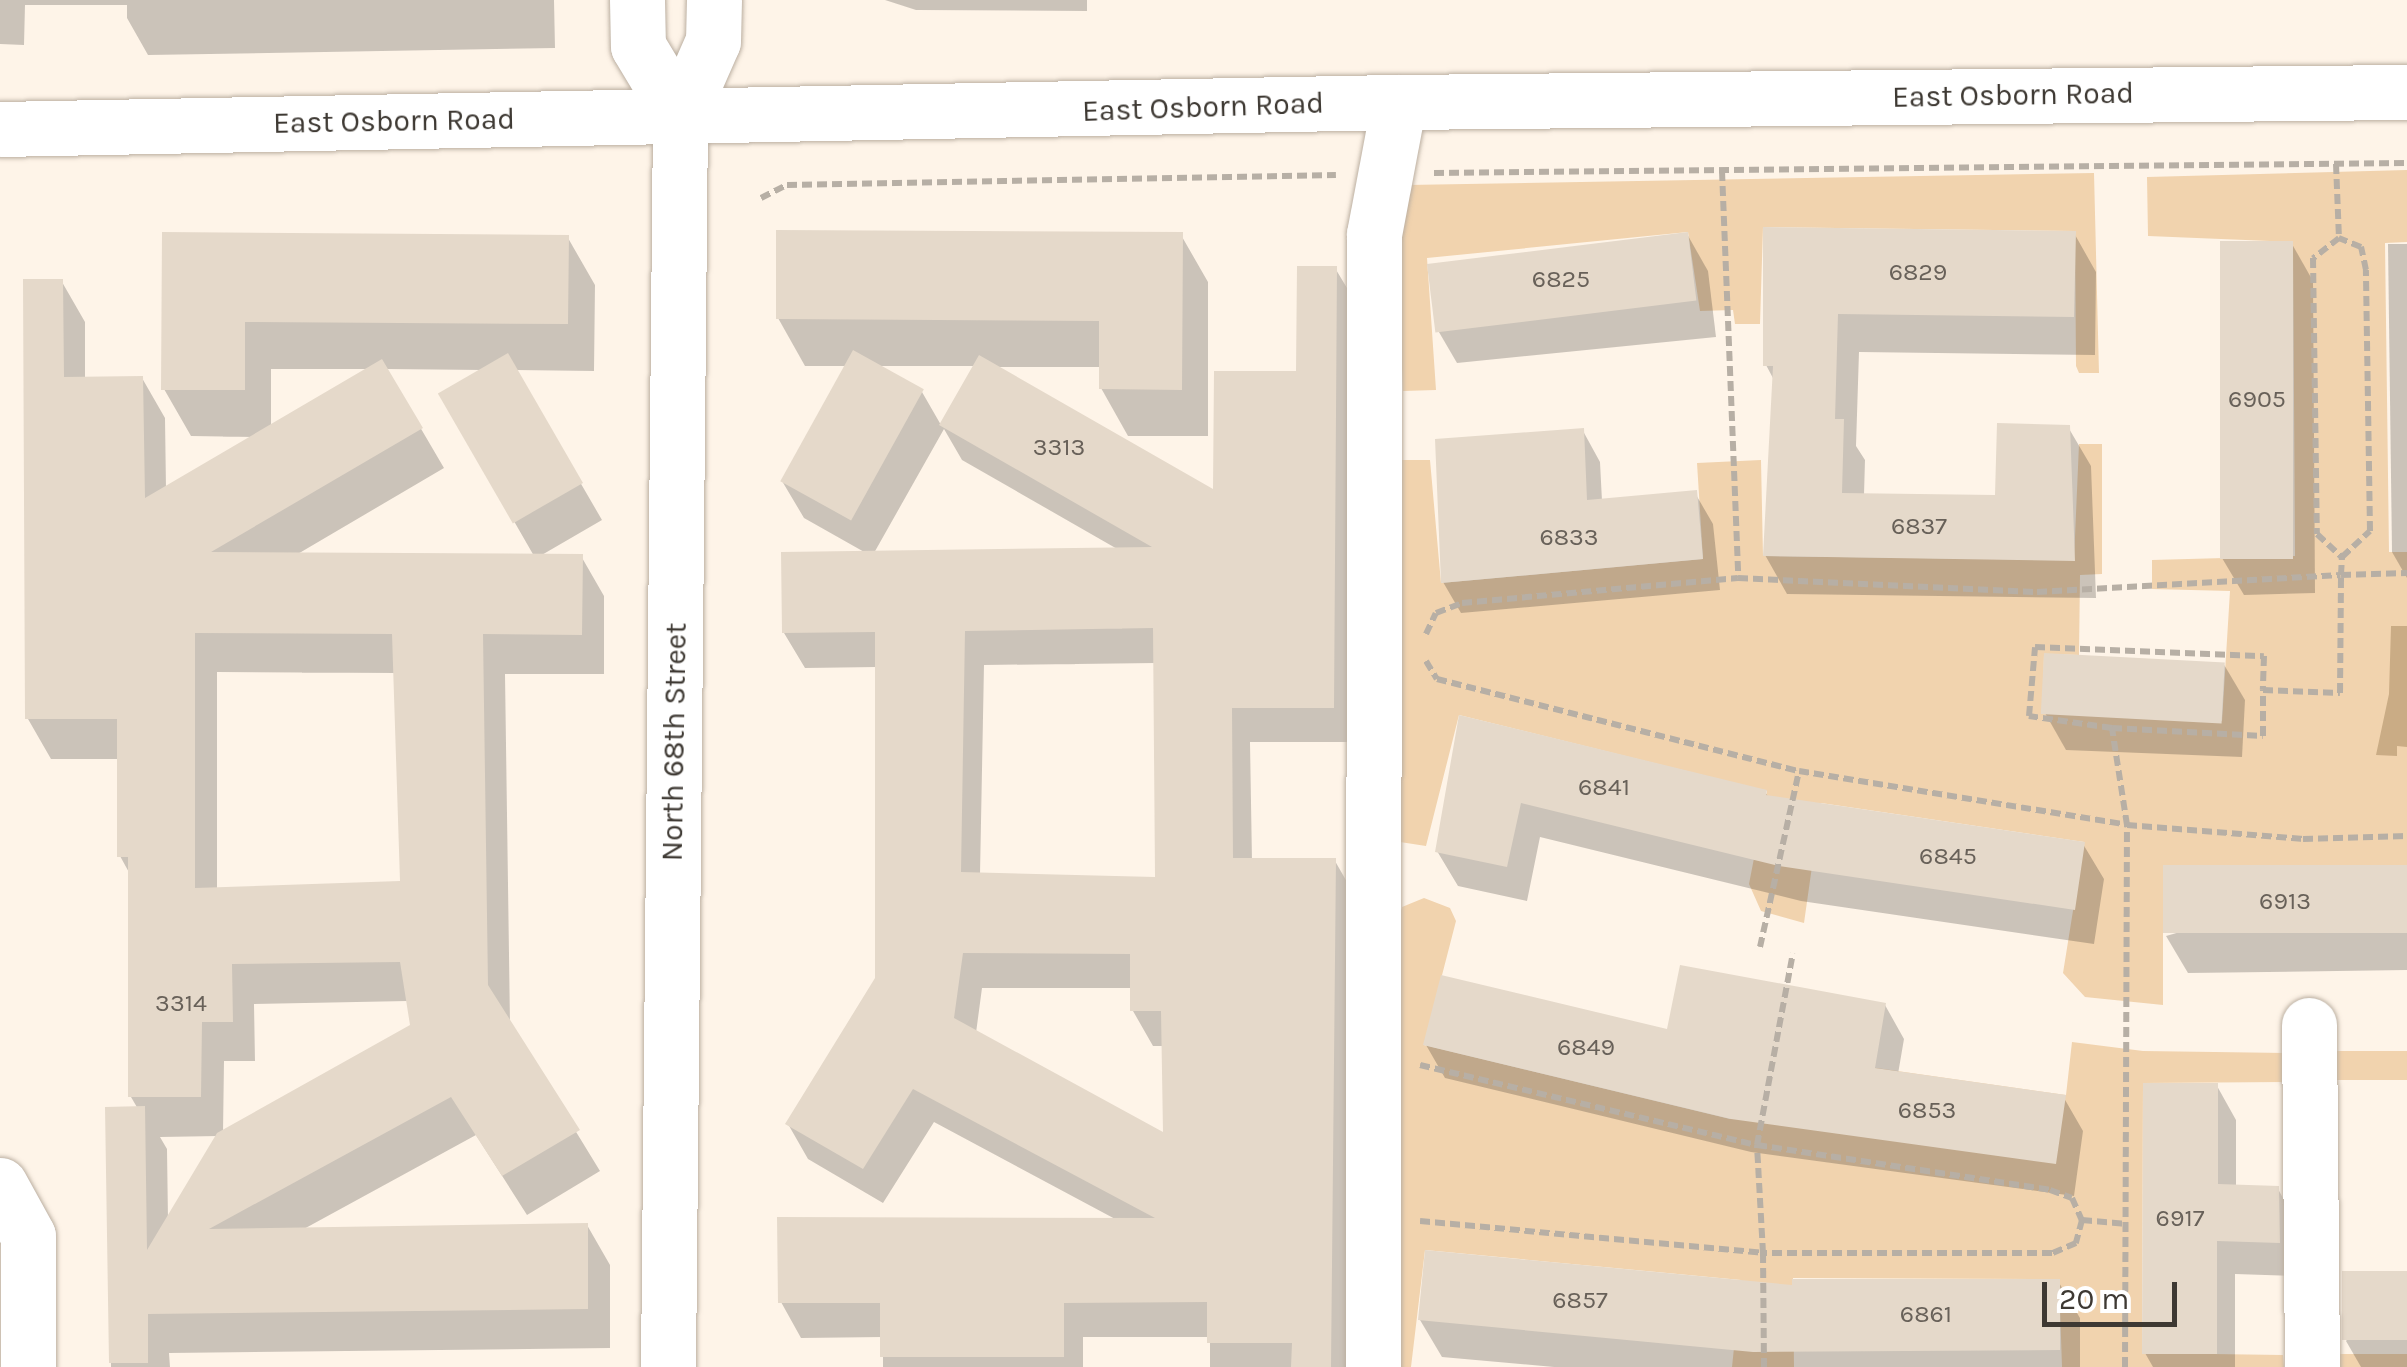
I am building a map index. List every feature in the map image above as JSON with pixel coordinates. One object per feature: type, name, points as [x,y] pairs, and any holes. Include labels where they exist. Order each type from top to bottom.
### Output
[{"type":"main road","points":[[638,0],[638,46],[680,116]]},
{"type":"main road","name":"North 68th Street","points":[[668,1367],[680,116],[714,41],[714,0]]},
{"type":"main road","name":"East Osborn Road","points":[[0,129],[1399,102],[2407,92]]},
{"type":"main road","points":[[1373,1367],[1374,234],[1399,102]]},
{"type":"main road","points":[[2309,1025],[2312,1367]]},
{"type":"main road","points":[[0,1185],[28,1236],[28,1367]]},
{"type":"path","points":[[761,198],[787,186],[1386,174],[2407,163]]},
{"type":"path","points":[[2336,164],[2339,238]]},
{"type":"path","points":[[1722,172],[1738,578]]},
{"type":"path","points":[[2339,238],[2312,258],[2317,534],[2342,557]]},
{"type":"path","points":[[2263,690],[2340,693],[2342,557],[2370,531],[2366,270],[2360,247],[2339,238]]},
{"type":"path","points":[[2407,573],[2037,592],[1738,578],[1462,603],[1436,613],[1424,638],[1426,664],[1437,678],[1798,771],[2127,825],[2303,839],[2407,836]]},
{"type":"path","points":[[2035,648],[2264,656],[2263,736],[2112,728],[2029,716],[2035,648]]},
{"type":"path","points":[[2112,728],[2127,825],[2125,1367]]},
{"type":"path","points":[[1760,947],[1798,771]]},
{"type":"path","points":[[1764,1367],[1757,1145],[1793,952]]},
{"type":"path","points":[[1376,1054],[1757,1145],[2050,1190],[2072,1198],[2082,1220],[2076,1243],[2052,1254],[1763,1254],[1376,1217]]},
{"type":"path","points":[[2082,1220],[2126,1224]]},
{"type":"shaded area","points":[[2407,170],[2407,242],[2385,243],[2389,552],[2407,552],[2407,865],[2163,869],[2163,1005],[2085,997],[2063,973],[2084,842],[1821,803],[1804,923],[1761,911],[1749,884],[1767,791],[1459,715],[1426,846],[1400,842],[1400,460],[1430,460],[1441,583],[1703,559],[1697,463],[1761,460],[1763,556],[2074,560],[2079,444],[2102,444],[2102,574],[2080,575],[2079,655],[2044,654],[2043,713],[2222,721],[2230,591],[2152,589],[2152,560],[2295,556],[2293,242],[2148,236],[2147,177]]},
{"type":"shaded area","points":[[2094,173],[2099,373],[2079,373],[2076,366],[2075,231],[1763,227],[1760,324],[1735,324],[1733,310],[1700,311],[1688,232],[1427,258],[1436,390],[1403,391],[1395,209],[1407,185]]},
{"type":"shaded area","points":[[2391,626],[2407,626],[2407,747],[2397,746],[2397,756],[2376,755],[2389,694]]},
{"type":"shaded area","points":[[1424,898],[1450,908],[1456,921],[1424,1045],[1730,1119],[1799,1057],[2066,1095],[2072,1042],[2143,1051],[2286,1053],[2286,1082],[2143,1083],[2142,1353],[2283,1355],[2284,1367],[2062,1367],[2059,1279],[1793,1278],[1794,1367],[1732,1367],[1741,1280],[1425,1250],[1411,1367],[1398,1367],[1398,922],[1402,907]]},
{"type":"shaded area","points":[[2334,1051],[2407,1051],[2407,1080],[2334,1080]]},
{"type":"shaded area","points":[[2337,1354],[2407,1354],[2407,1367],[2337,1367]]},
{"type":"building","points":[[1763,227],[2076,231],[2074,317],[1838,314],[1835,419],[1844,419],[1842,493],[1995,495],[1997,423],[2070,425],[2075,561],[1763,556],[1773,366],[1763,366]]},
{"type":"building","points":[[776,230],[1183,232],[1182,390],[1099,389],[1099,321],[776,319]]},
{"type":"building","points":[[162,232],[569,235],[568,324],[245,322],[245,390],[161,390]]},
{"type":"building","points":[[1688,232],[1696,300],[1435,333],[1427,264]]},
{"type":"building","points":[[2220,241],[2293,241],[2293,559],[2220,559]]},
{"type":"building","points":[[1297,266],[1337,266],[1334,708],[1232,708],[1233,858],[1336,858],[1331,1367],[1291,1367],[1292,1343],[1207,1343],[1207,1302],[1064,1303],[1064,1357],[880,1357],[880,1303],[778,1303],[777,1217],[1155,1218],[913,1089],[863,1169],[785,1124],[875,978],[875,632],[782,633],[781,552],[1152,547],[939,425],[979,355],[1213,489],[1214,371],[1296,371]],"holes":[[[1153,628],[1155,877],[961,872],[965,631]],[[963,953],[1130,954],[1130,1011],[1161,1011],[1163,1132],[954,1018]]]},
{"type":"building","points":[[23,279],[63,279],[64,377],[143,376],[145,498],[382,359],[423,428],[211,552],[583,554],[582,635],[483,634],[488,985],[580,1130],[502,1176],[451,1097],[209,1229],[588,1223],[588,1309],[148,1314],[148,1363],[109,1363],[105,1107],[145,1106],[147,1250],[217,1133],[410,1025],[400,962],[232,964],[233,1022],[202,1022],[201,1097],[128,1097],[128,857],[117,857],[117,719],[25,719]],"holes":[[[195,633],[392,634],[400,881],[195,888]]]},
{"type":"building","points":[[853,350],[924,389],[851,520],[780,481]]},
{"type":"building","points":[[508,353],[583,483],[513,523],[438,394]]},
{"type":"building","points":[[1584,428],[1587,500],[1697,490],[1703,559],[1441,583],[1435,439]]},
{"type":"building","points":[[2044,653],[2225,662],[2222,723],[2041,714]]},
{"type":"building","points":[[1459,715],[1767,790],[1766,795],[2085,842],[2075,910],[1779,866],[1521,803],[1507,867],[1435,852]]},
{"type":"building","points":[[2163,865],[2407,865],[2407,933],[2163,933]]},
{"type":"building","points":[[1680,965],[1886,1003],[1875,1068],[2066,1095],[2056,1164],[1731,1119],[1423,1045],[1441,975],[1667,1029]]},
{"type":"building","points":[[2143,1083],[2218,1083],[2218,1184],[2279,1186],[2280,1243],[2217,1241],[2217,1354],[2142,1354]]},
{"type":"building","points":[[1425,1250],[1792,1285],[1792,1279],[2060,1279],[2060,1350],[1753,1352],[1418,1320]]},
{"type":"building","points":[[2342,1271],[2407,1271],[2407,1340],[2342,1340]]}]
